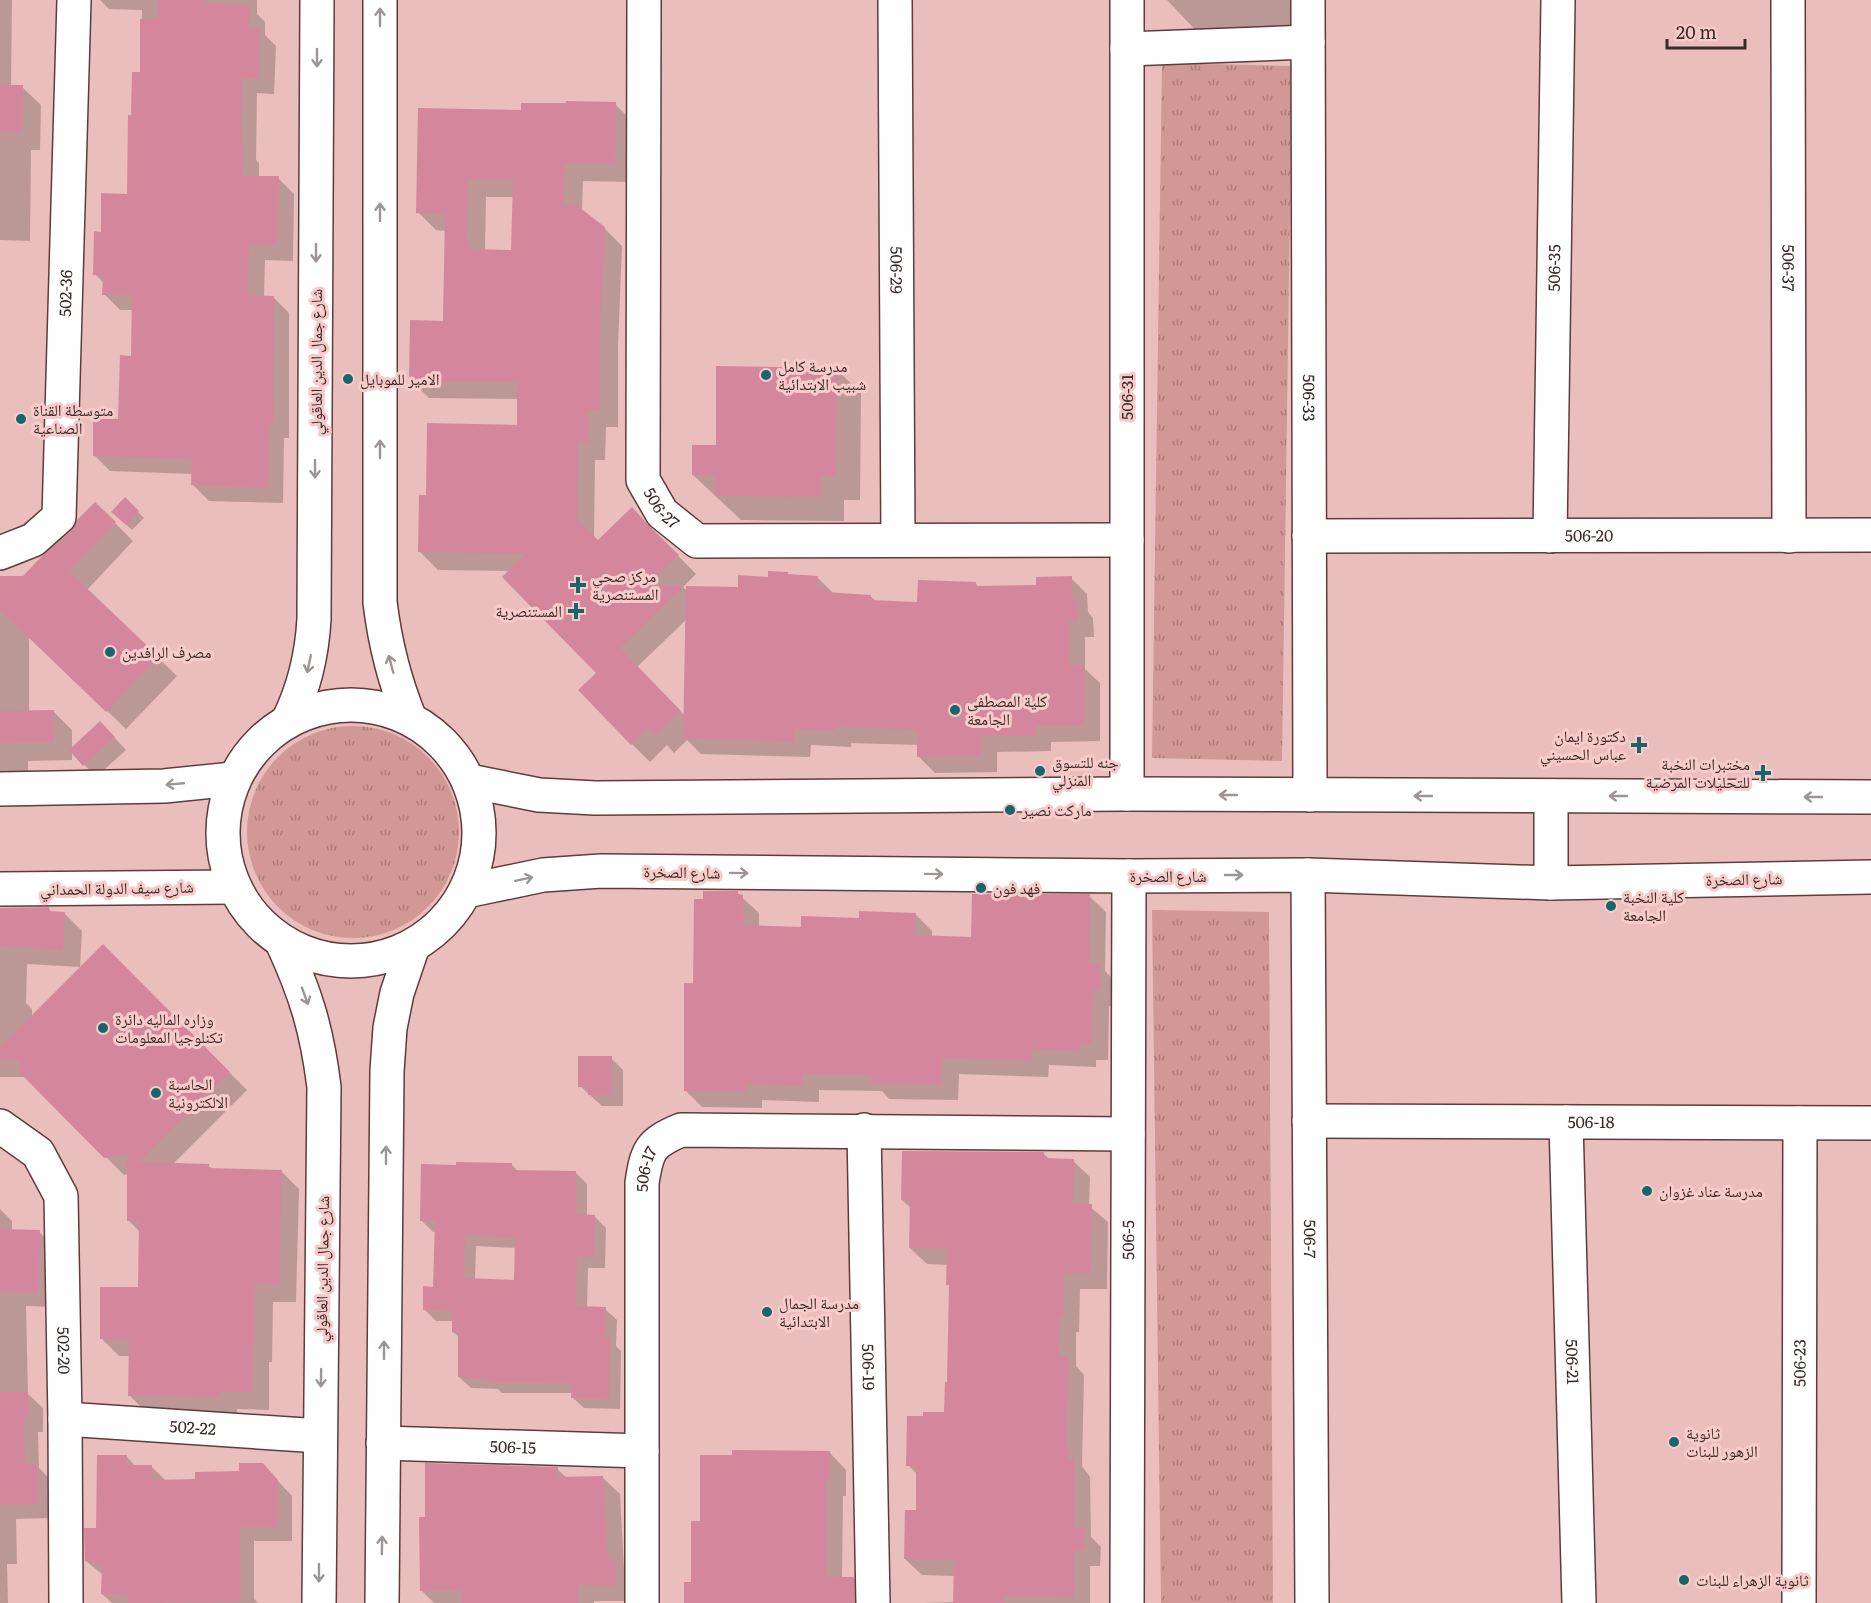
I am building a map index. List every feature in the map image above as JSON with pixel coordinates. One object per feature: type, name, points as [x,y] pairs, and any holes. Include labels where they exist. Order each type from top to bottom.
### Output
[{"type":"street","name":"502-36","points":[[0,553],[33,540],[59,517],[74,0]]},
{"type":"street","name":"شارع جمال الدين العاقولي","points":[[290,719],[301,696],[308,671],[315,619],[317,0]]},
{"type":"street","points":[[380,0],[380,602],[388,656],[410,719]]},
{"type":"street","name":"506-27","points":[[644,0],[643,480],[662,513],[698,541],[1127,540]]},
{"type":"street","name":"506-29","points":[[895,0],[898,540]]},
{"type":"street","name":"506-31","points":[[1127,0],[1127,794]]},
{"type":"street","name":"506-33","points":[[1308,0],[1310,795]]},
{"type":"street","name":"506-35","points":[[1550,536],[1558,0]]},
{"type":"street","name":"506-37","points":[[1788,0],[1790,536]]},
{"type":"street","points":[[1127,49],[1308,42]]},
{"type":"street","name":"506-20","points":[[1309,536],[1871,536]]},
{"type":"street","points":[[350,704],[381,708],[410,719],[445,745],[469,781],[479,818],[478,855],[466,891],[444,923],[413,946],[381,959],[347,962],[313,957],[282,942],[254,918],[234,887],[223,852],[223,815],[233,779],[248,755],[266,735],[290,719],[319,708],[350,704]]},
{"type":"street","points":[[0,789],[164,786],[233,779]]},
{"type":"street","points":[[469,781],[539,795],[595,798],[1127,794],[1871,797]]},
{"type":"street","points":[[1551,796],[1551,883]]},
{"type":"street","name":"شارع الصخرة","points":[[466,891],[543,875],[601,871],[1129,876],[1308,875],[1551,883],[1871,877]]},
{"type":"street","name":"506-7","points":[[1308,875],[1312,1603]]},
{"type":"street","name":"506-5","points":[[1127,1603],[1129,876]]},
{"type":"street","name":"شارع سيف الدولة الحمداني","points":[[0,889],[234,887]]},
{"type":"street","name":"شارع جمال الدين العاقولي","points":[[282,942],[311,1012],[320,1049],[324,1087],[319,1603]]},
{"type":"street","points":[[382,1603],[387,1071],[390,1028],[397,993],[413,946]]},
{"type":"street","name":"506-18","points":[[1310,1121],[1871,1123]]},
{"type":"street","name":"506-21","points":[[1566,1122],[1579,1603]]},
{"type":"street","name":"506-23","points":[[1799,1603],[1800,1123]]},
{"type":"street","name":"502-20","points":[[0,1126],[38,1153],[61,1196],[66,1603]]},
{"type":"street","name":"506-17","points":[[642,1603],[642,1183],[646,1157],[660,1138],[681,1130],[1128,1134]]},
{"type":"street","name":"506-19","points":[[864,1130],[873,1603]]},
{"type":"street","name":"502-22","points":[[65,1419],[320,1436]]},
{"type":"street","name":"506-15","points":[[383,1443],[642,1452]]},
{"type":"green space","points":[[1162,63],[1292,66],[1282,761],[1152,758]]},
{"type":"green space","points":[[343,726],[363,726],[384,730],[403,738],[421,750],[435,764],[447,782],[455,801],[459,832],[455,863],[447,882],[435,900],[421,914],[403,926],[384,934],[363,938],[343,938],[322,934],[303,926],[285,914],[271,900],[259,882],[251,863],[247,842],[247,822],[251,801],[259,782],[271,764],[285,750],[303,738],[322,730]]},
{"type":"green space","points":[[1152,910],[1269,912],[1273,1603],[1161,1603]]},
{"type":"building","points":[[158,0],[207,0],[206,4],[250,5],[249,29],[260,29],[259,79],[242,78],[241,146],[244,145],[243,176],[279,176],[277,245],[249,245],[248,295],[274,296],[273,423],[269,423],[268,488],[191,485],[192,459],[93,456],[93,418],[118,419],[120,355],[131,356],[132,295],[102,295],[103,275],[93,275],[94,231],[101,232],[101,193],[127,194],[128,115],[131,115],[132,72],[140,72],[140,19],[158,19]]},
{"type":"building","points":[[0,85],[23,85],[22,132],[0,132]]},
{"type":"building","points":[[566,101],[616,102],[615,164],[565,163],[564,205],[576,205],[605,227],[600,327],[600,410],[588,410],[588,442],[578,442],[577,519],[598,540],[632,507],[679,555],[647,586],[684,586],[620,648],[681,711],[655,736],[648,728],[631,745],[578,690],[596,673],[502,577],[525,554],[418,552],[419,495],[426,495],[427,423],[517,425],[517,382],[409,381],[410,320],[443,321],[445,214],[416,213],[418,108],[521,110],[521,103],[566,103]],"holes":[[[468,180],[513,180],[511,250],[470,249],[470,240],[467,240]]]},
{"type":"building","points":[[716,366],[837,368],[836,476],[821,476],[821,497],[715,496],[715,476],[692,475],[692,445],[716,445]]},
{"type":"building","points":[[125,497],[139,511],[126,525],[111,512]]},
{"type":"building","points":[[95,502],[116,522],[69,571],[159,657],[106,712],[0,610],[0,576],[23,576],[71,531],[77,520]]},
{"type":"building","points":[[768,571],[818,576],[817,588],[825,588],[825,592],[871,595],[871,600],[917,602],[918,580],[976,582],[976,586],[1036,585],[1036,577],[1072,576],[1072,600],[1078,600],[1078,621],[1069,622],[1070,665],[1084,665],[1084,725],[1036,726],[1036,736],[981,736],[982,756],[917,757],[917,730],[852,727],[835,727],[835,731],[795,729],[794,742],[683,738],[686,586],[738,587],[738,575],[768,577]]},
{"type":"building","points":[[54,710],[54,742],[0,743],[0,711]]},
{"type":"building","points":[[100,721],[115,737],[83,766],[69,750]]},
{"type":"building","points":[[703,891],[738,891],[738,894],[743,895],[743,925],[801,927],[801,916],[859,918],[859,911],[916,913],[915,935],[971,937],[972,894],[1090,894],[1089,964],[1100,964],[1100,990],[1093,990],[1092,1044],[1080,1044],[1080,1051],[1032,1049],[1032,1061],[942,1058],[942,1084],[871,1083],[871,1075],[803,1074],[803,1086],[746,1084],[746,1092],[684,1091],[684,983],[693,983],[694,899],[703,899]]},
{"type":"building","points":[[49,907],[49,911],[65,912],[63,950],[0,946],[0,908]]},
{"type":"building","points":[[103,944],[230,1072],[139,1162],[209,1164],[209,1168],[282,1170],[279,1285],[255,1284],[252,1392],[220,1392],[220,1397],[128,1396],[129,1339],[100,1339],[100,1287],[138,1287],[139,1221],[127,1221],[127,1155],[104,1158],[20,1073],[20,1061],[0,1060],[0,1047]]},
{"type":"building","points":[[578,1056],[612,1056],[612,1095],[588,1095],[588,1087],[578,1087]]},
{"type":"building","points":[[902,1151],[1044,1152],[1044,1158],[1074,1159],[1073,1204],[1092,1204],[1091,1273],[1064,1273],[1063,1316],[1060,1316],[1059,1356],[1068,1357],[1066,1450],[1069,1450],[1069,1459],[1074,1459],[1075,1528],[1085,1529],[1084,1550],[1074,1550],[1074,1597],[1004,1596],[1004,1603],[953,1603],[954,1560],[904,1559],[905,1510],[916,1510],[916,1466],[906,1466],[907,1416],[923,1416],[923,1412],[944,1412],[945,1382],[947,1382],[949,1285],[946,1285],[947,1249],[909,1248],[910,1201],[901,1200]]},
{"type":"building","points":[[456,1162],[512,1163],[512,1170],[576,1171],[576,1214],[595,1215],[594,1257],[577,1257],[576,1306],[606,1307],[605,1338],[610,1338],[609,1399],[571,1398],[571,1383],[489,1382],[489,1379],[458,1377],[458,1332],[452,1332],[452,1311],[423,1310],[423,1286],[433,1287],[435,1221],[420,1221],[421,1164],[456,1165]],"holes":[[[465,1235],[515,1238],[514,1280],[464,1278]]]},
{"type":"building","points":[[0,1229],[40,1230],[38,1293],[0,1291]]},
{"type":"building","points":[[0,1392],[28,1392],[28,1417],[24,1417],[25,1464],[37,1464],[38,1504],[0,1505]]},
{"type":"building","points":[[732,1450],[830,1451],[830,1480],[826,1480],[826,1577],[854,1577],[854,1603],[684,1603],[684,1582],[691,1582],[691,1521],[700,1521],[700,1455],[732,1455]]},
{"type":"building","points":[[97,1455],[127,1455],[127,1465],[152,1465],[152,1480],[195,1479],[195,1472],[239,1471],[239,1463],[263,1463],[278,1480],[278,1527],[240,1527],[240,1602],[128,1603],[128,1595],[101,1594],[102,1565],[85,1561],[84,1528],[96,1528]]},
{"type":"building","points":[[425,1463],[558,1467],[558,1477],[603,1476],[608,1560],[615,1559],[616,1585],[578,1585],[578,1603],[461,1603],[461,1590],[420,1591],[419,1517],[425,1517]]},
{"type":"place","name":"مدرسة كامل شبيب الابتدائية","points":[[766,375]]},
{"type":"place","name":"الامير للموبايل","points":[[348,379]]},
{"type":"place","name":"متوسطة القناة الصناعية","points":[[21,419]]},
{"type":"place","name":"مركز صحي المستنصرية","points":[[578,585]]},
{"type":"place","name":"المستنصرية","points":[[576,611]]},
{"type":"place","name":"مصرف الرافدين","points":[[110,652]]},
{"type":"place","name":"كلية المصطفى الجامعة","points":[[955,710]]},
{"type":"place","name":"دكتورة ايمان عباس الحسيني","points":[[1639,745]]},
{"type":"place","name":"جنه للتسوق المنزلي","points":[[1040,771]]},
{"type":"place","name":"مختبرات النخبة للتحليلات المرضية","points":[[1763,773]]},
{"type":"place","name":"ماركت نصير","points":[[1010,810]]},
{"type":"place","name":"فهد فون","points":[[981,888]]},
{"type":"place","name":"كلية النخبة الجامعة","points":[[1611,906]]},
{"type":"place","name":"وزاره الماليه دائرة تكنلوجيا المعلومات","points":[[103,1028]]},
{"type":"place","name":"الحاسبة الالكترونية","points":[[156,1093]]},
{"type":"place","name":"مدرسة عناد غزوان","points":[[1647,1191]]},
{"type":"place","name":"مدرسة الجمال الابتدائية","points":[[767,1312]]},
{"type":"place","name":"ثانوية الزهور للبنات","points":[[1674,1442]]},
{"type":"place","name":"ثانوية الزهراء للبنات","points":[[1684,1580]]}]
